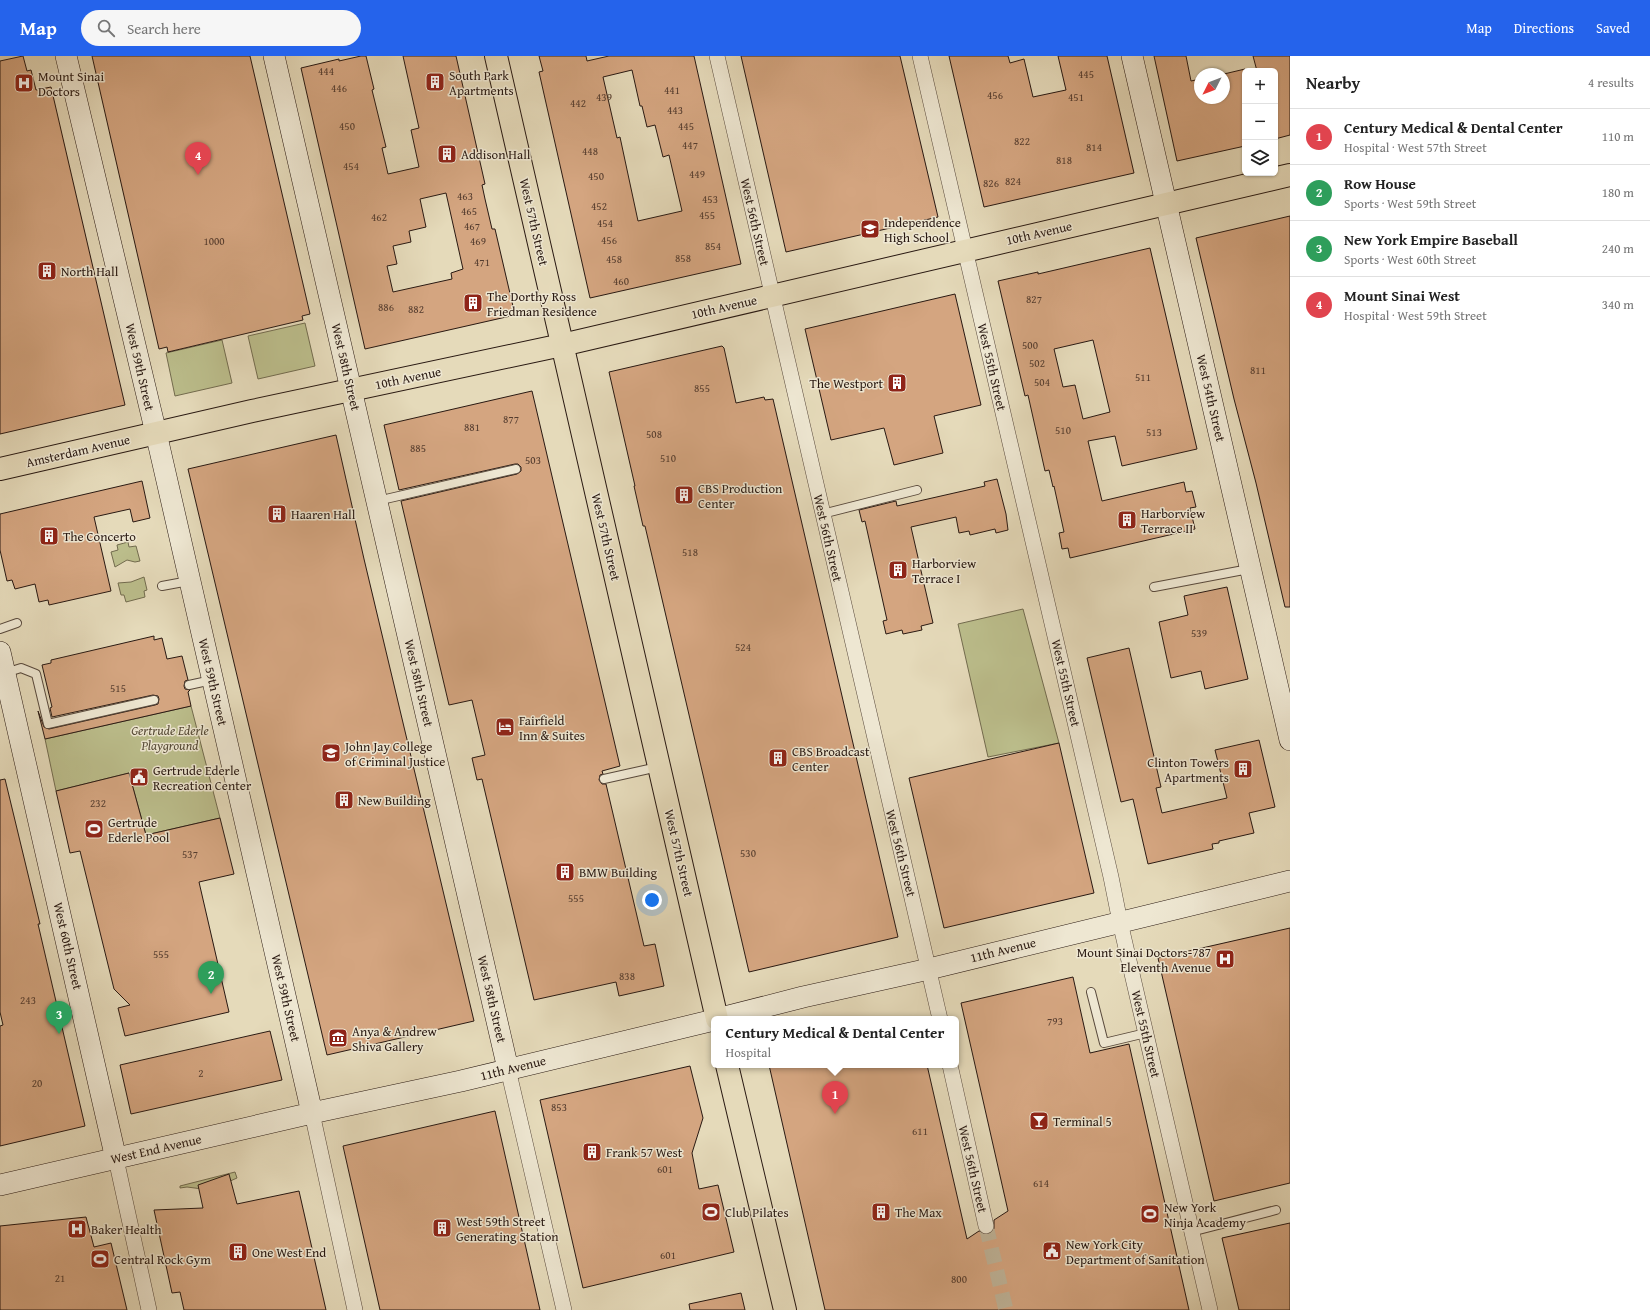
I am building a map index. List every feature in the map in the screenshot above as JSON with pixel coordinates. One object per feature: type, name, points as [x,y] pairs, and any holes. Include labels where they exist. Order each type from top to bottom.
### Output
[{"type":"main road","name":"West 57th Street","points":[[496,56],[715,1016]]},
{"type":"main road","name":"10th Avenue","points":[[156,433],[562,345],[1290,175]]},
{"type":"main road","name":"Amsterdam Avenue","points":[[0,469],[156,433]]},
{"type":"main road","points":[[729,1068],[785,1310]]},
{"type":"street","name":"West 59th Street","points":[[66,56],[213,680],[312,1113],[355,1310]]},
{"type":"street","name":"West 58th Street","points":[[274,56],[564,1310]]},
{"type":"street","name":"West 56th Street","points":[[717,56],[939,1016]]},
{"type":"street","name":"West 55th Street","points":[[920,56],[1210,1310]]},
{"type":"street","name":"West 54th Street","points":[[1132,56],[1290,740]]},
{"type":"street","name":"West 60th Street","points":[[0,652],[149,1310]]},
{"type":"street","name":"11th Avenue","points":[[728,1016],[1290,882]]},
{"type":"street","name":"11th Avenue","points":[[312,1113],[416,1091],[711,1020]]},
{"type":"street","name":"West 56th Street","points":[[951,1068],[986,1226]]},
{"type":"street","name":"West End Avenue","points":[[0,1185],[312,1113]]},
{"type":"lane","points":[[376,501],[516,469]]},
{"type":"lane","points":[[822,514],[917,490]]},
{"type":"lane","points":[[1154,588],[1250,569]]},
{"type":"lane","points":[[162,586],[190,581]]},
{"type":"lane","points":[[0,629],[17,623]]},
{"type":"lane","points":[[5,673],[21,668],[36,674],[48,724],[154,700]]},
{"type":"lane","points":[[189,685],[213,680]]},
{"type":"lane","points":[[604,779],[659,767]]},
{"type":"lane","points":[[1091,992],[1104,1043],[1146,1033]]},
{"type":"lane","points":[[1191,1232],[1276,1210]]},
{"type":"green space","points":[[305,323],[315,366],[258,379],[248,336]]},
{"type":"green space","points":[[222,340],[232,383],[175,396],[166,353]]},
{"type":"green space","points":[[128,542],[129,547],[136,546],[140,561],[135,562],[127,560],[115,567],[111,552],[118,550],[117,545]]},
{"type":"green space","points":[[144,577],[147,590],[144,591],[145,597],[126,602],[124,595],[121,595],[118,583],[131,582]]},
{"type":"green space","points":[[1023,609],[1059,743],[988,757],[958,624]]},
{"type":"green space","name":"Gertrude Ederle Playground","points":[[191,706],[220,818],[146,835],[129,773],[56,791],[45,739]]},
{"type":"green space","points":[[235,1172],[237,1178],[210,1190],[187,1187],[180,1188],[180,1186]]},
{"type":"building","name":"North Hall","points":[[23,56],[27,71],[31,70],[36,90],[51,87],[125,405],[0,434],[0,61]]},
{"type":"building","points":[[92,56],[250,56],[310,314],[302,316],[303,320],[168,352],[167,347],[159,349]]},
{"type":"building","points":[[366,56],[374,89],[372,90],[386,147],[382,148],[388,174],[419,167],[411,130],[419,128],[403,56],[456,56],[485,184],[482,185],[485,199],[492,229],[495,229],[515,315],[365,349],[301,68],[339,59],[339,61]],"holes":[[[446,193],[463,269],[451,273],[452,279],[393,292],[387,266],[397,264],[393,246],[411,242],[409,231],[426,227],[420,199]]]},
{"type":"building","points":[[539,56],[586,56],[587,61],[609,56],[694,56],[741,264],[590,298],[539,72],[543,71]],"holes":[[[632,70],[640,106],[642,106],[647,127],[655,125],[663,157],[669,155],[682,211],[638,221],[620,137],[617,138],[603,77]]]},
{"type":"building","points":[[741,56],[900,56],[938,217],[786,252]]},
{"type":"building","points":[[949,56],[1008,56],[1010,63],[1024,59],[1033,97],[1066,90],[1058,56],[1107,56],[1134,173],[984,207]]},
{"type":"building","points":[[1154,56],[1186,56],[1191,81],[1194,80],[1194,104],[1230,104],[1230,73],[1242,70],[1242,147],[1177,161]]},
{"type":"building","points":[[1253,56],[1290,56],[1290,135],[1278,138],[1278,68],[1256,68]]},
{"type":"building","points":[[1290,216],[1290,607],[1285,607],[1196,238]]},
{"type":"building","points":[[1150,248],[1197,449],[1122,466],[1115,436],[1088,441],[1102,501],[1184,482],[1186,492],[1192,491],[1196,507],[1190,508],[1195,529],[1070,558],[1068,548],[1062,549],[1059,533],[1064,532],[1054,486],[1053,487],[1049,470],[1045,471],[1028,395],[1025,396],[998,281],[1038,272],[1038,274]],"holes":[[[1093,340],[1110,412],[1083,419],[1075,385],[1063,387],[1054,349]]]},
{"type":"building","name":"The Westport","points":[[955,294],[981,405],[934,416],[943,453],[894,465],[884,428],[831,440],[805,329]]},
{"type":"building","name":"CBS Broadcast Center","points":[[722,346],[724,348],[736,403],[764,397],[765,400],[773,399],[898,937],[749,972],[645,526],[643,526],[609,372]]},
{"type":"building","points":[[532,391],[620,766],[602,771],[603,774],[600,775],[599,780],[602,784],[606,784],[644,946],[655,944],[664,986],[619,996],[616,982],[534,1000],[482,779],[477,780],[472,758],[485,755],[472,700],[449,705],[401,501],[517,474],[521,471],[521,467],[518,464],[515,464],[399,490],[384,425]]},
{"type":"building","name":"John Jay College of Criminal Justice","points":[[336,435],[474,1021],[327,1055],[188,469]]},
{"type":"building","name":"Harborview Terrace I","points":[[997,479],[1006,514],[1008,530],[996,533],[995,529],[970,535],[969,531],[959,533],[956,517],[911,527],[933,623],[921,626],[922,630],[903,634],[902,630],[886,634],[883,621],[887,620],[865,521],[862,522],[859,510],[896,501],[897,506],[985,486],[984,482]]},
{"type":"building","name":"The Concerto","points":[[142,481],[150,518],[133,522],[130,509],[94,517],[111,591],[49,605],[48,600],[39,602],[35,584],[15,589],[12,580],[7,581],[0,550],[0,514]]},
{"type":"building","points":[[1227,587],[1248,679],[1205,689],[1201,671],[1171,678],[1159,622],[1188,615],[1184,596]]},
{"type":"building","points":[[154,636],[154,640],[162,638],[167,659],[182,656],[188,680],[185,681],[184,686],[185,689],[190,690],[188,692],[191,706],[45,739],[38,711],[44,727],[49,729],[155,705],[158,704],[159,699],[158,696],[153,695],[52,717],[50,708],[52,707],[42,665],[51,663],[51,660]]},
{"type":"building","name":"Clinton Towers Apartments","points":[[1129,648],[1161,787],[1156,788],[1162,813],[1227,798],[1215,750],[1259,740],[1275,807],[1249,813],[1254,833],[1219,841],[1219,843],[1212,844],[1213,849],[1148,864],[1133,799],[1121,802],[1087,658]]},
{"type":"building","points":[[1059,743],[1094,893],[944,928],[909,778]]},
{"type":"building","points":[[129,773],[146,835],[220,818],[234,874],[199,882],[229,1012],[125,1036],[118,1008],[130,1005],[114,989],[80,851],[70,853],[56,791]]},
{"type":"building","points":[[5,779],[40,924],[38,924],[85,1126],[0,1146],[0,1026],[3,1025],[0,1012],[0,780]]},
{"type":"building","points":[[1290,928],[1290,1183],[1214,1201],[1158,958]]},
{"type":"building","points":[[1073,977],[1090,1053],[1129,1044],[1189,1310],[825,1310],[770,1068],[928,1068],[967,1239],[979,1231],[988,1235],[994,1229],[994,1220],[1008,1211],[961,1003]]},
{"type":"building","points":[[270,1031],[282,1080],[131,1114],[120,1065]]},
{"type":"building","points":[[690,1066],[703,1118],[692,1153],[699,1189],[718,1185],[734,1252],[583,1288],[540,1100]]},
{"type":"building","name":"West 59th Street Generating Station","points":[[495,1111],[540,1310],[380,1310],[343,1146]]},
{"type":"building","name":"One West End","points":[[229,1174],[237,1204],[299,1191],[326,1310],[184,1310],[180,1292],[172,1293],[154,1210],[203,1208],[198,1185]]},
{"type":"building","points":[[86,1217],[94,1247],[111,1243],[127,1310],[0,1310],[0,1226]]},
{"type":"building","points":[[1290,1223],[1290,1310],[1239,1310],[1222,1238]]},
{"type":"building","points":[[741,1293],[745,1310],[690,1310],[689,1304]]},
{"type":"tunnel","points":[[986,1226],[1006,1310]]},
{"type":"place","name":"South Park Apartments","points":[[435,82]]},
{"type":"place","name":"Mount Sinai Doctors","points":[[24,83]]},
{"type":"place","name":"Addison Hall","points":[[447,154]]},
{"type":"place","name":"Mount Sinai West","points":[[198,175]]},
{"type":"place","name":"Independence High School","points":[[870,229]]},
{"type":"place","name":"North Hall","points":[[47,271]]},
{"type":"place","name":"The Dorthy Ross Friedman Residence","points":[[473,303]]},
{"type":"place","name":"The Westport","points":[[897,383]]},
{"type":"place","name":"CBS Production Center","points":[[684,495]]},
{"type":"place","name":"Haaren Hall","points":[[277,514]]},
{"type":"place","name":"Harborview Terrace II","points":[[1127,520]]},
{"type":"place","name":"The Concerto","points":[[49,536]]},
{"type":"place","name":"Harborview Terrace I","points":[[898,570]]},
{"type":"place","name":"Fairfield Inn & Suites","points":[[505,727]]},
{"type":"place","name":"John Jay College of Criminal Justice","points":[[331,753]]},
{"type":"place","name":"CBS Broadcast Center","points":[[778,758]]},
{"type":"place","name":"Clinton Towers Apartments","points":[[1243,769]]},
{"type":"place","name":"Gertrude Ederle Recreation Center","points":[[139,777]]},
{"type":"place","name":"New Building","points":[[344,800]]},
{"type":"place","name":"Gertrude Ederle Pool","points":[[94,829]]},
{"type":"place","name":"BMW Building","points":[[565,872]]},
{"type":"place","name":"Mount Sinai Doctors-787 Eleventh Avenue","points":[[1225,959]]},
{"type":"place","name":"Row House","points":[[211,994]]},
{"type":"place","name":"New York Empire Baseball","points":[[59,1034]]},
{"type":"place","name":"Anya & Andrew Shiva Gallery","points":[[338,1038]]},
{"type":"place","name":"Century Medical & Dental Center","points":[[835,1114]]},
{"type":"place","name":"Terminal 5","points":[[1039,1121]]},
{"type":"place","name":"Frank 57 West","points":[[592,1152]]},
{"type":"place","name":"Club Pilates","points":[[711,1212]]},
{"type":"place","name":"The Max","points":[[881,1212]]},
{"type":"place","name":"New York Ninja Academy","points":[[1150,1214]]},
{"type":"place","name":"West 59th Street Generating Station","points":[[442,1228]]},
{"type":"place","name":"Baker Health","points":[[77,1229]]},
{"type":"place","name":"New York City Department of Sanitation","points":[[1052,1251]]},
{"type":"place","name":"One West End","points":[[238,1252]]},
{"type":"place","name":"Central Rock Gym","points":[[100,1259]]}]
